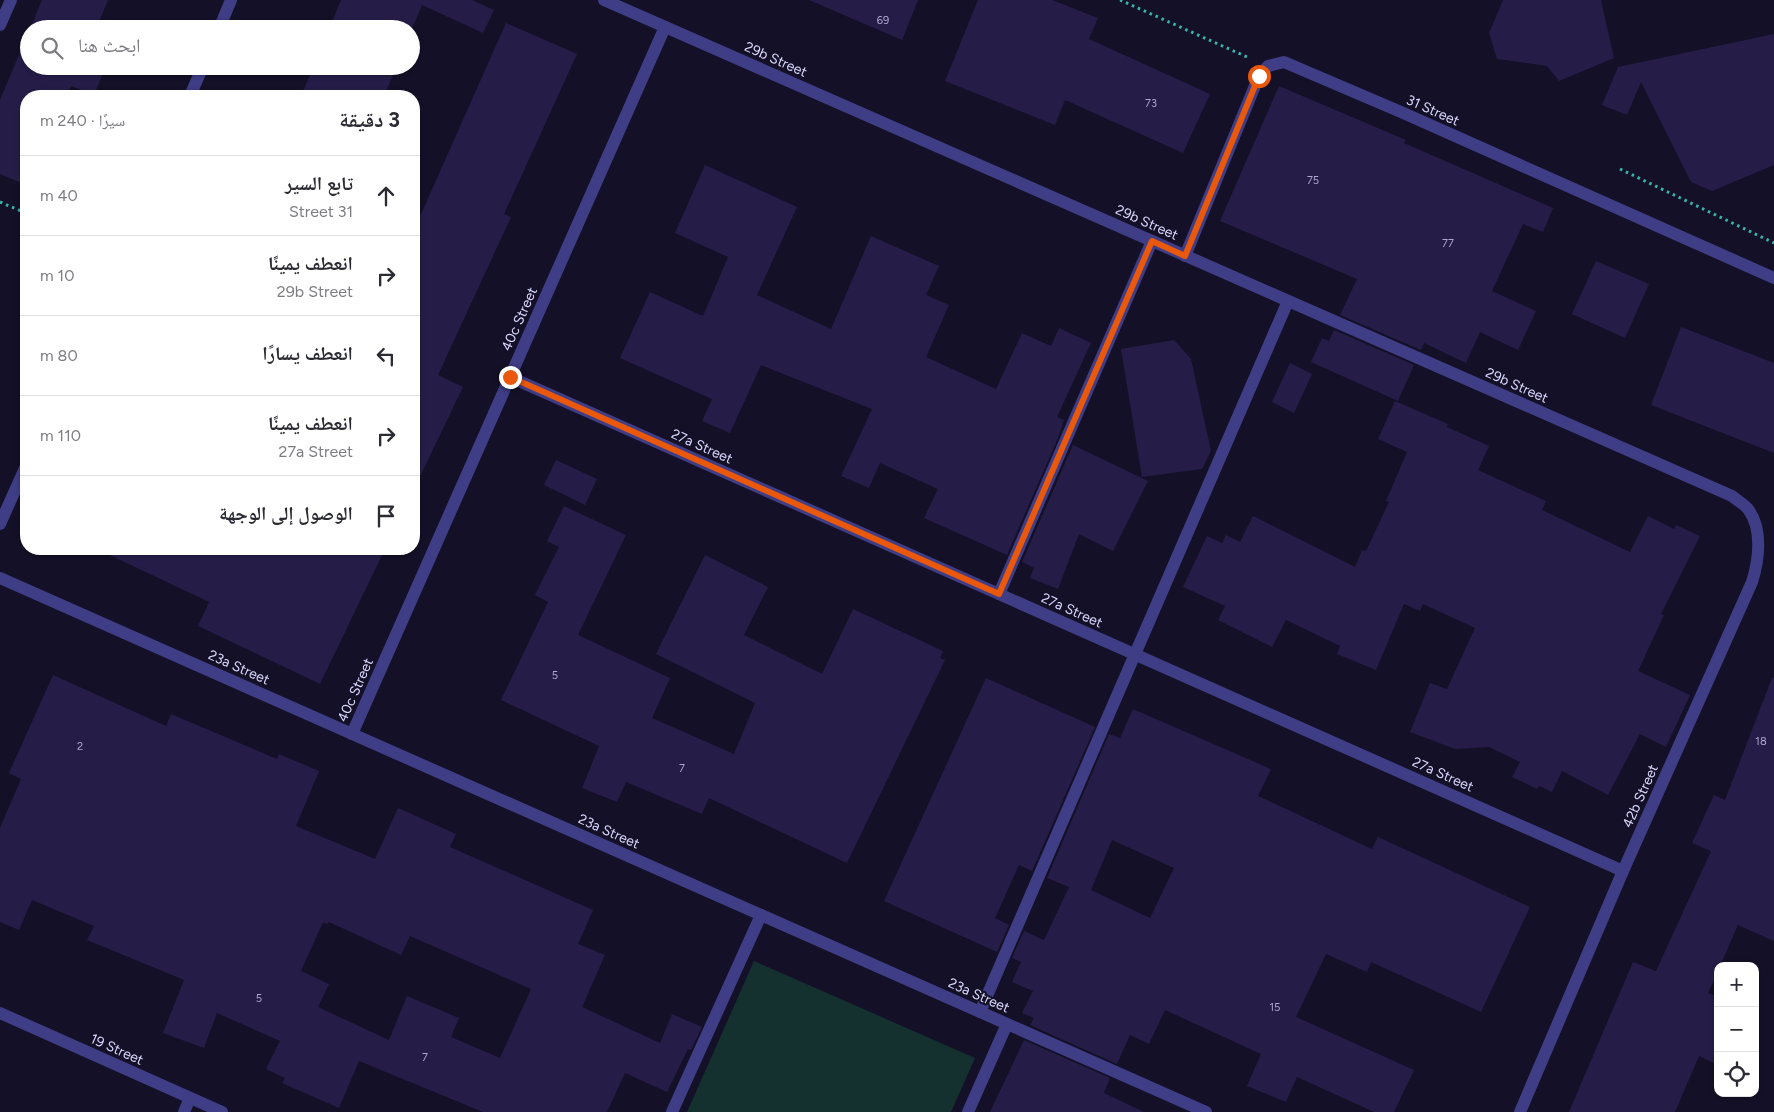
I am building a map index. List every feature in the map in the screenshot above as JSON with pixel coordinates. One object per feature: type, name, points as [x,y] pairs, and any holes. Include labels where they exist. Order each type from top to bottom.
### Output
[{"type":"street","points":[[0,25],[11,0]]},
{"type":"street","points":[[223,20],[231,0]]},
{"type":"street","name":"29b Street","points":[[604,0],[1732,496]]},
{"type":"street","name":"40c Street","points":[[352,734],[666,27]]},
{"type":"street","name":"31 Street","points":[[1268,66],[1284,62],[1316,74],[1774,278]]},
{"type":"street","points":[[1185,256],[1259,76],[1268,66]]},
{"type":"street","points":[[192,90],[198,75]]},
{"type":"street","points":[[999,594],[1152,241]]},
{"type":"street","points":[[980,1012],[1288,301]]},
{"type":"street","name":"27a Street","points":[[510,377],[1623,871]]},
{"type":"street","points":[[0,524],[20,479]]},
{"type":"street","name":"42b Street","points":[[1520,1112],[1623,871],[1752,582],[1758,564],[1756,528],[1748,509],[1732,496]]},
{"type":"street","name":"23a Street","points":[[0,578],[1206,1112]]},
{"type":"street","points":[[672,1112],[761,915]]},
{"type":"street","name":"19 Street","points":[[0,1013],[222,1112]]},
{"type":"street","points":[[968,1112],[1007,1024]]},
{"type":"street","points":[[184,1112],[190,1098]]},
{"type":"path","points":[[1120,0],[1268,66]]},
{"type":"path","points":[[1620,168],[1774,243]]},
{"type":"path","points":[[0,202],[20,210]]},
{"type":"green space","points":[[754,961],[975,1058],[951,1112],[687,1112]]},
{"type":"building","points":[[42,0],[108,0],[100,20],[34,20]]},
{"type":"building","points":[[341,0],[472,0],[494,10],[483,33],[422,5],[416,20],[333,20]]},
{"type":"building","points":[[809,0],[918,0],[902,40]]},
{"type":"building","points":[[978,0],[1052,0],[1098,18],[1089,39],[1210,94],[1183,153],[1065,100],[1055,125],[945,81]]},
{"type":"building","points":[[1503,0],[1601,0],[1614,58],[1559,81],[1547,66],[1497,59],[1489,33]]},
{"type":"building","points":[[506,23],[577,54],[504,214],[511,217],[438,375],[463,387],[420,477],[420,216]]},
{"type":"building","points":[[1774,34],[1774,165],[1712,191],[1691,182],[1641,82],[1627,115],[1602,105],[1618,67]]},
{"type":"building","points":[[20,52],[20,75],[102,75],[96,90],[81,90],[71,86],[69,90],[20,90],[20,182],[0,174],[0,100]]},
{"type":"building","points":[[310,75],[393,75],[387,90],[304,90]]},
{"type":"building","points":[[1279,86],[1406,140],[1404,143],[1553,208],[1543,232],[1523,224],[1492,291],[1536,311],[1518,350],[1480,332],[1466,363],[1424,343],[1421,350],[1340,315],[1357,279],[1220,221]]},
{"type":"building","points":[[705,165],[797,207],[757,295],[831,329],[871,236],[939,266],[926,295],[949,305],[926,357],[996,389],[1022,333],[1051,346],[1059,328],[1091,343],[1057,417],[1064,420],[1058,438],[1007,555],[924,518],[938,489],[880,463],[869,488],[841,476],[872,409],[761,365],[730,433],[702,421],[712,399],[620,358],[650,292],[703,316],[728,257],[675,233]]},
{"type":"building","points":[[1596,261],[1649,284],[1625,338],[1572,314]]},
{"type":"building","points":[[1681,327],[1774,363],[1774,453],[1651,405]]},
{"type":"building","points":[[1334,330],[1414,365],[1398,401],[1311,362],[1322,338],[1329,341]]},
{"type":"building","points":[[1174,340],[1191,359],[1211,451],[1202,469],[1142,477],[1121,349]]},
{"type":"building","points":[[1290,363],[1312,374],[1294,413],[1272,402]]},
{"type":"building","points":[[1395,401],[1448,424],[1447,427],[1489,446],[1478,470],[1546,501],[1542,510],[1630,552],[1648,516],[1674,529],[1676,525],[1700,536],[1661,614],[1664,615],[1638,671],[1690,695],[1666,747],[1640,734],[1608,795],[1562,771],[1552,792],[1539,786],[1537,789],[1512,777],[1520,762],[1489,747],[1455,749],[1410,732],[1430,683],[1447,689],[1475,628],[1423,604],[1420,611],[1404,604],[1376,670],[1337,654],[1340,646],[1286,620],[1272,647],[1218,620],[1225,606],[1183,587],[1207,536],[1222,543],[1226,535],[1240,542],[1253,516],[1355,567],[1362,550],[1366,551],[1389,502],[1386,501],[1407,452],[1378,439]]},
{"type":"building","points":[[1073,445],[1148,481],[1113,551],[1079,534],[1058,589],[1030,578],[1034,568],[1022,562]]},
{"type":"building","points":[[556,460],[597,479],[585,505],[544,485]]},
{"type":"building","points":[[564,506],[626,535],[578,635],[670,678],[652,718],[734,754],[755,703],[656,654],[705,555],[768,587],[744,635],[822,674],[853,609],[943,651],[940,658],[945,660],[847,863],[709,798],[702,814],[626,782],[617,802],[582,788],[599,746],[501,700],[548,602],[535,595],[559,547],[547,541]]},
{"type":"building","points":[[110,555],[382,555],[320,684],[198,626],[209,602]]},
{"type":"building","points":[[53,675],[166,726],[171,714],[277,759],[279,754],[319,771],[296,826],[375,859],[398,808],[456,834],[450,847],[593,910],[578,944],[605,955],[582,1007],[660,1043],[672,1014],[702,1027],[691,1050],[688,1049],[667,1092],[625,1073],[607,1112],[483,1112],[359,1061],[339,1108],[282,1083],[285,1078],[266,1069],[280,1041],[217,1013],[204,1048],[163,1033],[184,980],[87,940],[94,926],[32,900],[19,930],[0,922],[0,828],[21,779],[9,773]],"holes":[[[323,922],[327,924],[329,922],[401,955],[410,936],[531,989],[500,1058],[451,1037],[459,1018],[407,996],[389,1040],[318,1007],[329,984],[301,971]]]},
{"type":"building","points":[[986,678],[1095,727],[1032,871],[1019,865],[995,918],[1009,925],[997,952],[884,901]]},
{"type":"building","points":[[1772,678],[1774,678],[1774,941],[1738,925],[1722,962],[1714,962],[1714,980],[1708,993],[1714,995],[1714,1063],[1699,1056],[1675,1112],[1569,1112],[1633,962],[1656,971],[1711,851],[1692,843],[1714,795],[1725,800]]},
{"type":"building","points":[[1133,709],[1271,769],[1258,796],[1372,849],[1378,837],[1530,907],[1481,1012],[1371,962],[1367,972],[1326,954],[1296,1017],[1414,1070],[1394,1112],[1374,1112],[1297,1077],[1286,1102],[1247,1086],[1261,1054],[1165,1010],[1149,1044],[1130,1035],[1117,1064],[1030,1025],[1034,1018],[1022,1013],[1033,991],[1012,982],[1021,962],[1012,958],[1024,931],[1044,940],[1069,887],[1047,878],[1109,734],[1120,738]],"holes":[[[1112,840],[1174,868],[1150,918],[1091,890]]]},
{"type":"building","points":[[1024,1040],[1110,1078],[1104,1093],[1144,1112],[990,1112]]},
{"type":"route","points":[[510,377],[999,594],[1152,241],[1185,256],[1259,76]]}]
